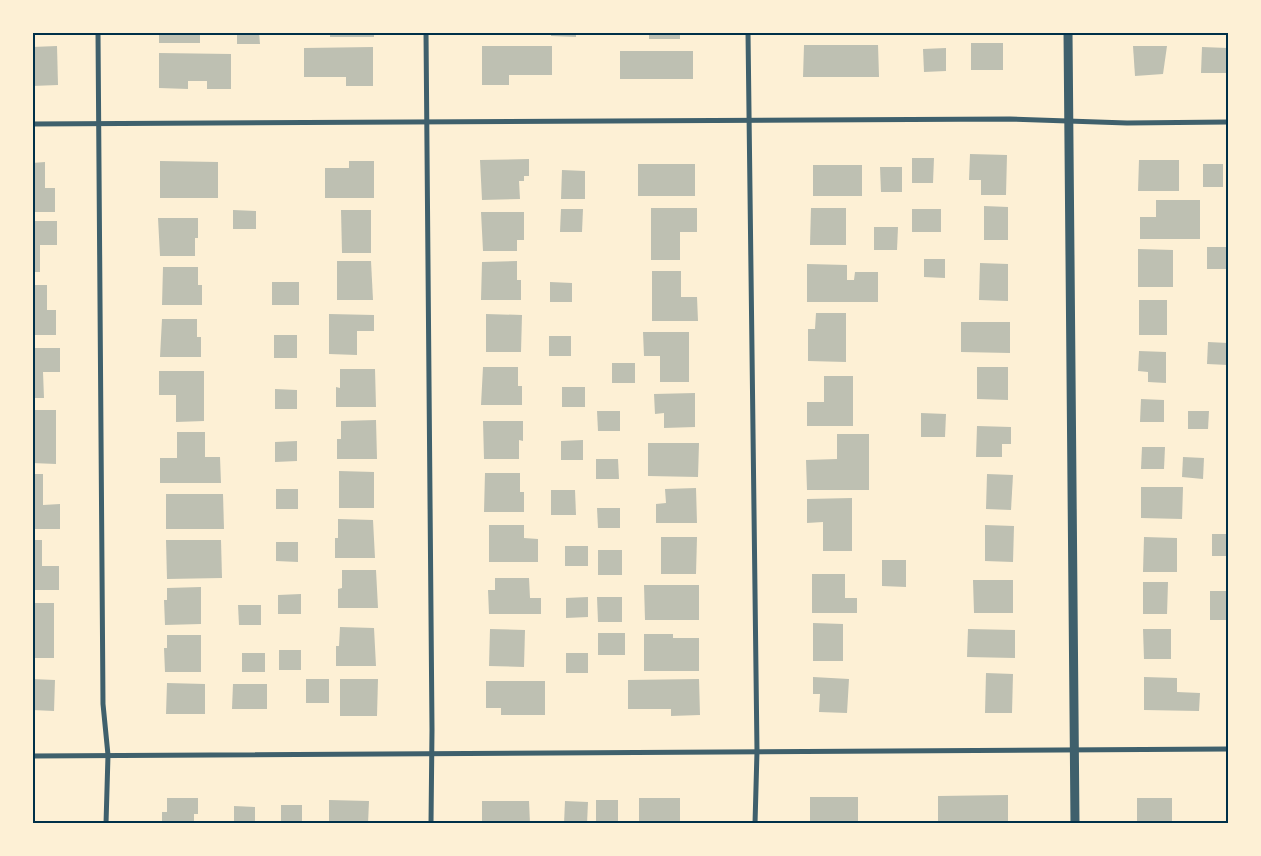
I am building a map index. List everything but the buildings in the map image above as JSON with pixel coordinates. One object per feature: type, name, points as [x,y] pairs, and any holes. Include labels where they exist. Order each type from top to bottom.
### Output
[{"type":"street","points":[[98,32],[103,704],[108,755],[106,824]]},
{"type":"street","points":[[426,32],[431,824]]},
{"type":"street","points":[[748,32],[756,751],[755,824]]},
{"type":"street","points":[[1068,32],[1074,824]]},
{"type":"street","points":[[32,124],[750,121],[1228,122]]},
{"type":"street","points":[[32,756],[1228,749]]}]
